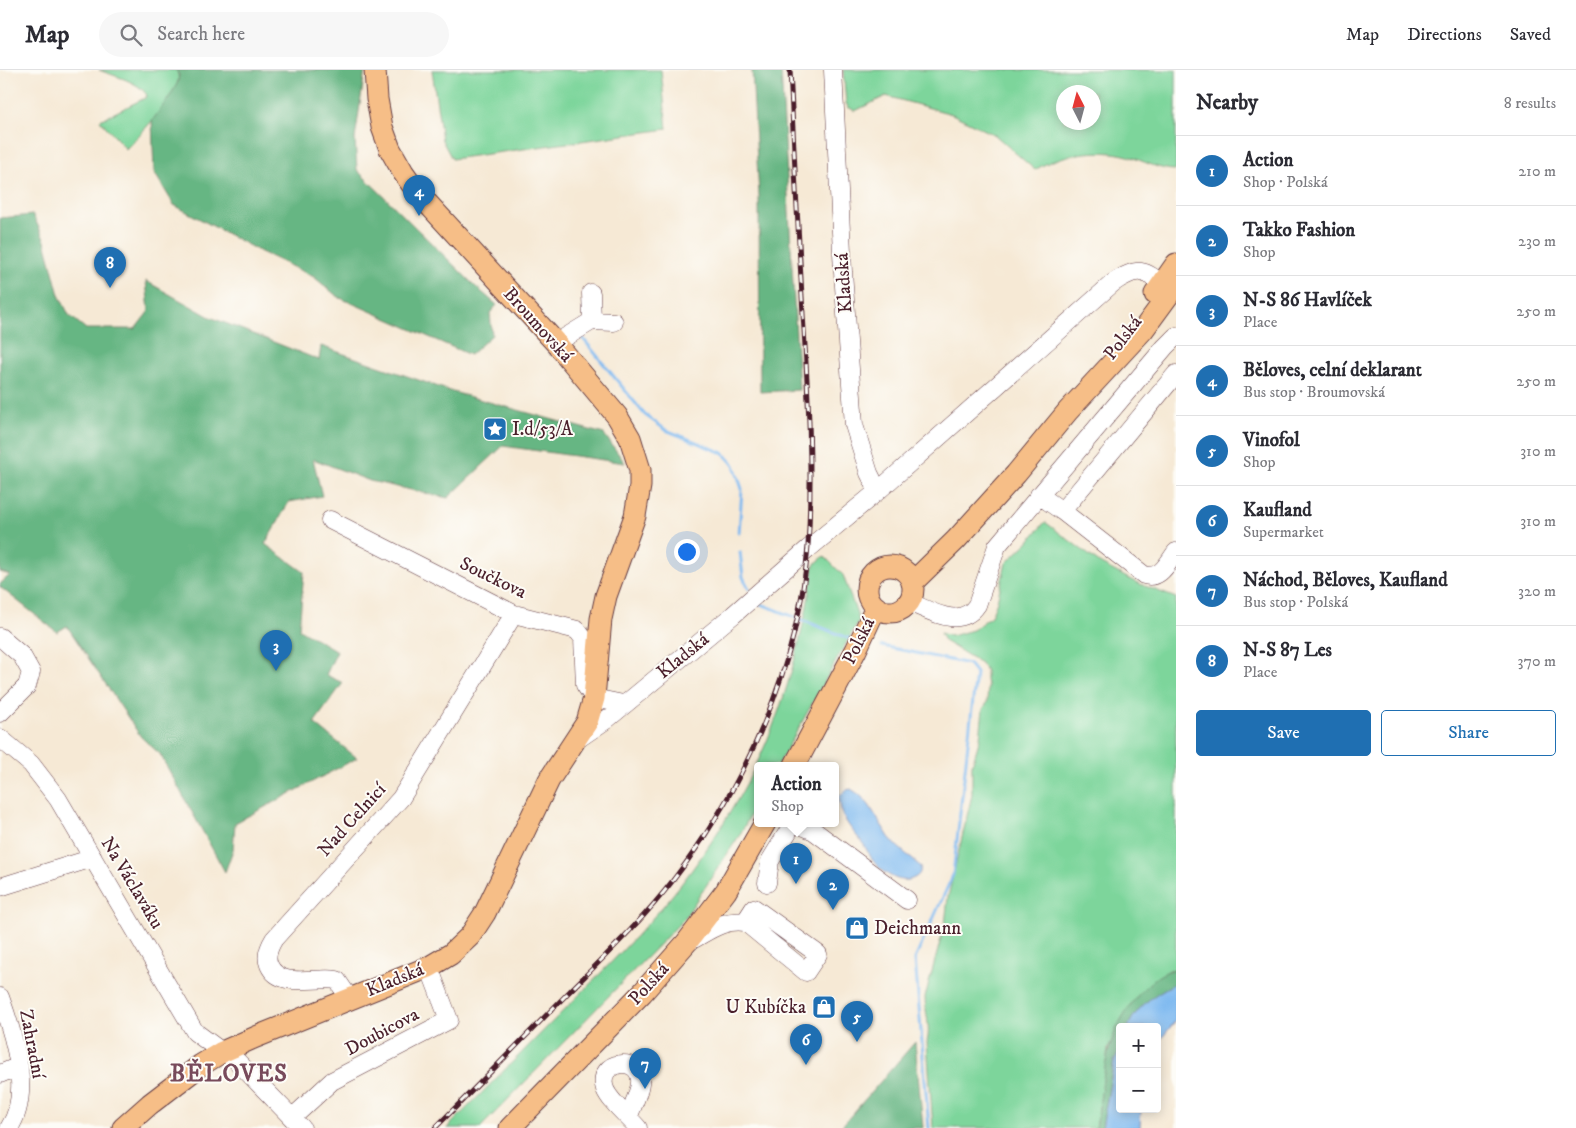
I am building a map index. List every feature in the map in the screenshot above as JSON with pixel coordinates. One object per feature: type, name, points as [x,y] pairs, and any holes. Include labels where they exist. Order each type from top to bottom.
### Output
[{"type":"main road","name":"Broumovská","points":[[375,70],[375,83],[382,127],[390,149],[403,172],[418,193],[556,343],[617,416],[630,438],[640,470],[640,486],[635,516],[606,596]]},
{"type":"main road","name":"Polská","points":[[797,762],[815,728],[901,595],[956,540],[1016,474],[1170,287],[1176,264]]},
{"type":"main road","name":"Kladská","points":[[123,1128],[150,1104],[201,1065],[222,1052],[429,967],[451,954],[470,936],[485,912],[549,780],[587,722],[594,698],[601,619],[606,596]]},
{"type":"main road","name":"Polská","points":[[510,1128],[642,993],[687,942],[726,891],[763,827]]},
{"type":"street","name":"Kladská","points":[[833,70],[843,272],[854,425],[869,473],[878,491]]},
{"type":"street","name":"Kladská","points":[[577,739],[606,720],[733,616],[808,549],[878,491],[1113,283],[1127,273],[1138,271],[1150,274],[1170,287]]},
{"type":"street","points":[[591,293],[592,321]]},
{"type":"street","points":[[556,343],[592,321],[614,322]]},
{"type":"street","points":[[901,595],[944,616],[956,619],[965,617],[973,611],[978,605],[997,546],[1164,347],[1176,336]]},
{"type":"street","points":[[1062,511],[1176,374]]},
{"type":"street","points":[[1039,495],[1144,575],[1151,577],[1159,575],[1176,552]]},
{"type":"street","name":"Součkova","points":[[330,520],[514,614],[577,630],[582,638],[585,685],[594,698]]},
{"type":"street","name":"Nad Celnicí","points":[[350,999],[337,980],[328,978],[290,980],[278,976],[268,962],[270,946],[274,939],[401,798],[514,614]]},
{"type":"street","points":[[0,637],[22,656],[31,672],[27,686],[0,713]]},
{"type":"street","points":[[594,698],[624,704]]},
{"type":"street","name":"Na Václaváku","points":[[0,738],[31,764],[58,799],[195,1032],[222,1052],[234,1058],[297,1123]]},
{"type":"street","points":[[767,884],[770,861],[791,827]]},
{"type":"street","points":[[805,827],[814,831],[907,900]]},
{"type":"street","points":[[0,886],[93,858]]},
{"type":"street","points":[[726,891],[735,910],[749,915],[806,972]]},
{"type":"street","points":[[687,942],[725,922],[749,915]]},
{"type":"street","name":"Doubicova","points":[[297,1123],[332,1082],[449,1020],[429,967]]},
{"type":"street","name":"Zahradní","points":[[0,997],[9,1022],[19,1066],[20,1099],[9,1128]]},
{"type":"street","points":[[0,1074],[19,1066]]},
{"type":"green space","points":[[99,70],[176,70],[178,74],[178,81],[170,98],[126,149],[100,120],[145,98],[147,95],[138,86]]},
{"type":"green space","points":[[176,70],[365,70],[355,139],[357,170],[476,287],[497,305],[490,313],[492,335],[470,355],[338,297],[314,277],[259,251],[174,205],[154,172],[152,121],[178,82],[179,75]]},
{"type":"green space","points":[[432,70],[661,70],[667,129],[452,159],[442,140]]},
{"type":"green space","points":[[752,70],[781,70],[799,390],[760,392],[759,196]]},
{"type":"green space","points":[[843,70],[1176,70],[1176,170],[1158,167],[1128,156],[1093,152],[1068,156],[1045,164],[1035,170],[995,135],[952,114],[886,96],[855,111],[848,107]]},
{"type":"green space","points":[[33,215],[45,241],[59,295],[69,315],[86,329],[135,329],[149,311],[146,281],[210,317],[319,360],[321,346],[453,392],[604,434],[625,463],[503,446],[448,498],[370,481],[313,459],[322,496],[289,502],[265,544],[304,572],[299,629],[337,651],[326,675],[343,683],[314,723],[357,758],[235,823],[233,850],[225,872],[160,754],[141,737],[67,626],[57,632],[0,587],[0,584],[10,575],[0,572],[0,218]]},
{"type":"green space","points":[[1045,522],[1101,564],[1135,582],[1176,598],[1176,969],[1169,970],[1131,1004],[1121,1023],[1116,1023],[1116,1033],[1108,1049],[1096,1128],[933,1128],[925,997],[945,924],[948,897],[972,795],[972,765],[980,738],[983,709],[987,703],[988,685],[986,671],[981,663],[944,641],[940,633],[951,636],[973,630],[991,616],[997,601],[1006,563]]},
{"type":"green space","points":[[824,556],[843,575],[859,620],[780,762],[757,762],[778,714],[796,655],[814,565]]},
{"type":"green space","points":[[754,770],[754,808],[739,836],[684,919],[480,1128],[447,1128],[602,972],[658,912],[691,871],[739,797]]},
{"type":"green space","points":[[1176,969],[1176,983],[1148,1001],[1136,1013],[1130,1023],[1120,1023],[1127,1010],[1147,985],[1170,970]]},
{"type":"green space","points":[[1116,1031],[1116,1057],[1102,1128],[1096,1128],[1104,1074]]},
{"type":"green space","points":[[915,1042],[923,1128],[840,1128]]},
{"type":"water","points":[[851,789],[869,805],[889,837],[897,846],[920,866],[918,876],[909,880],[898,879],[887,874],[874,862],[841,810],[839,797],[846,790]]},
{"type":"water","points":[[1176,983],[1176,1020],[1161,1039],[1161,1023],[1130,1023],[1136,1013],[1162,991]]},
{"type":"water","points":[[1116,1057],[1116,1113],[1141,1113],[1140,1128],[1102,1128]]},
{"type":"waterway","points":[[581,336],[645,415],[666,430],[723,453],[734,465],[742,489],[739,533]]},
{"type":"waterway","points":[[740,552],[743,577],[749,589]]},
{"type":"waterway","points":[[756,602],[853,640]]},
{"type":"waterway","points":[[882,646],[969,664],[976,673],[953,875],[915,959],[929,1128]]},
{"type":"railway","points":[[435,1128],[650,909],[674,879],[700,843],[746,764],[765,722],[781,679],[803,591],[808,546],[810,488],[808,401],[790,70]]},
{"type":"place","name":"Běloves, celní deklarant","points":[[419,216]]},
{"type":"place","name":"N-S 87 Les","points":[[110,288]]},
{"type":"place","name":"I.d/53/A","points":[[495,429]]},
{"type":"place","name":"N-S 86 Havlíček","points":[[276,671]]},
{"type":"place","name":"Action","points":[[796,884]]},
{"type":"place","name":"Takko Fashion","points":[[833,910]]},
{"type":"place","name":"Deichmann","points":[[857,928]]},
{"type":"place","name":"U Kubíčka","points":[[824,1007]]},
{"type":"place","name":"Vinofol","points":[[857,1042]]},
{"type":"place","name":"Kaufland","points":[[806,1065]]},
{"type":"place","name":"Náchod, Běloves, Kaufland","points":[[645,1089]]},
{"type":"district","name":"BĚLOVES","points":[[229,1074]]}]
